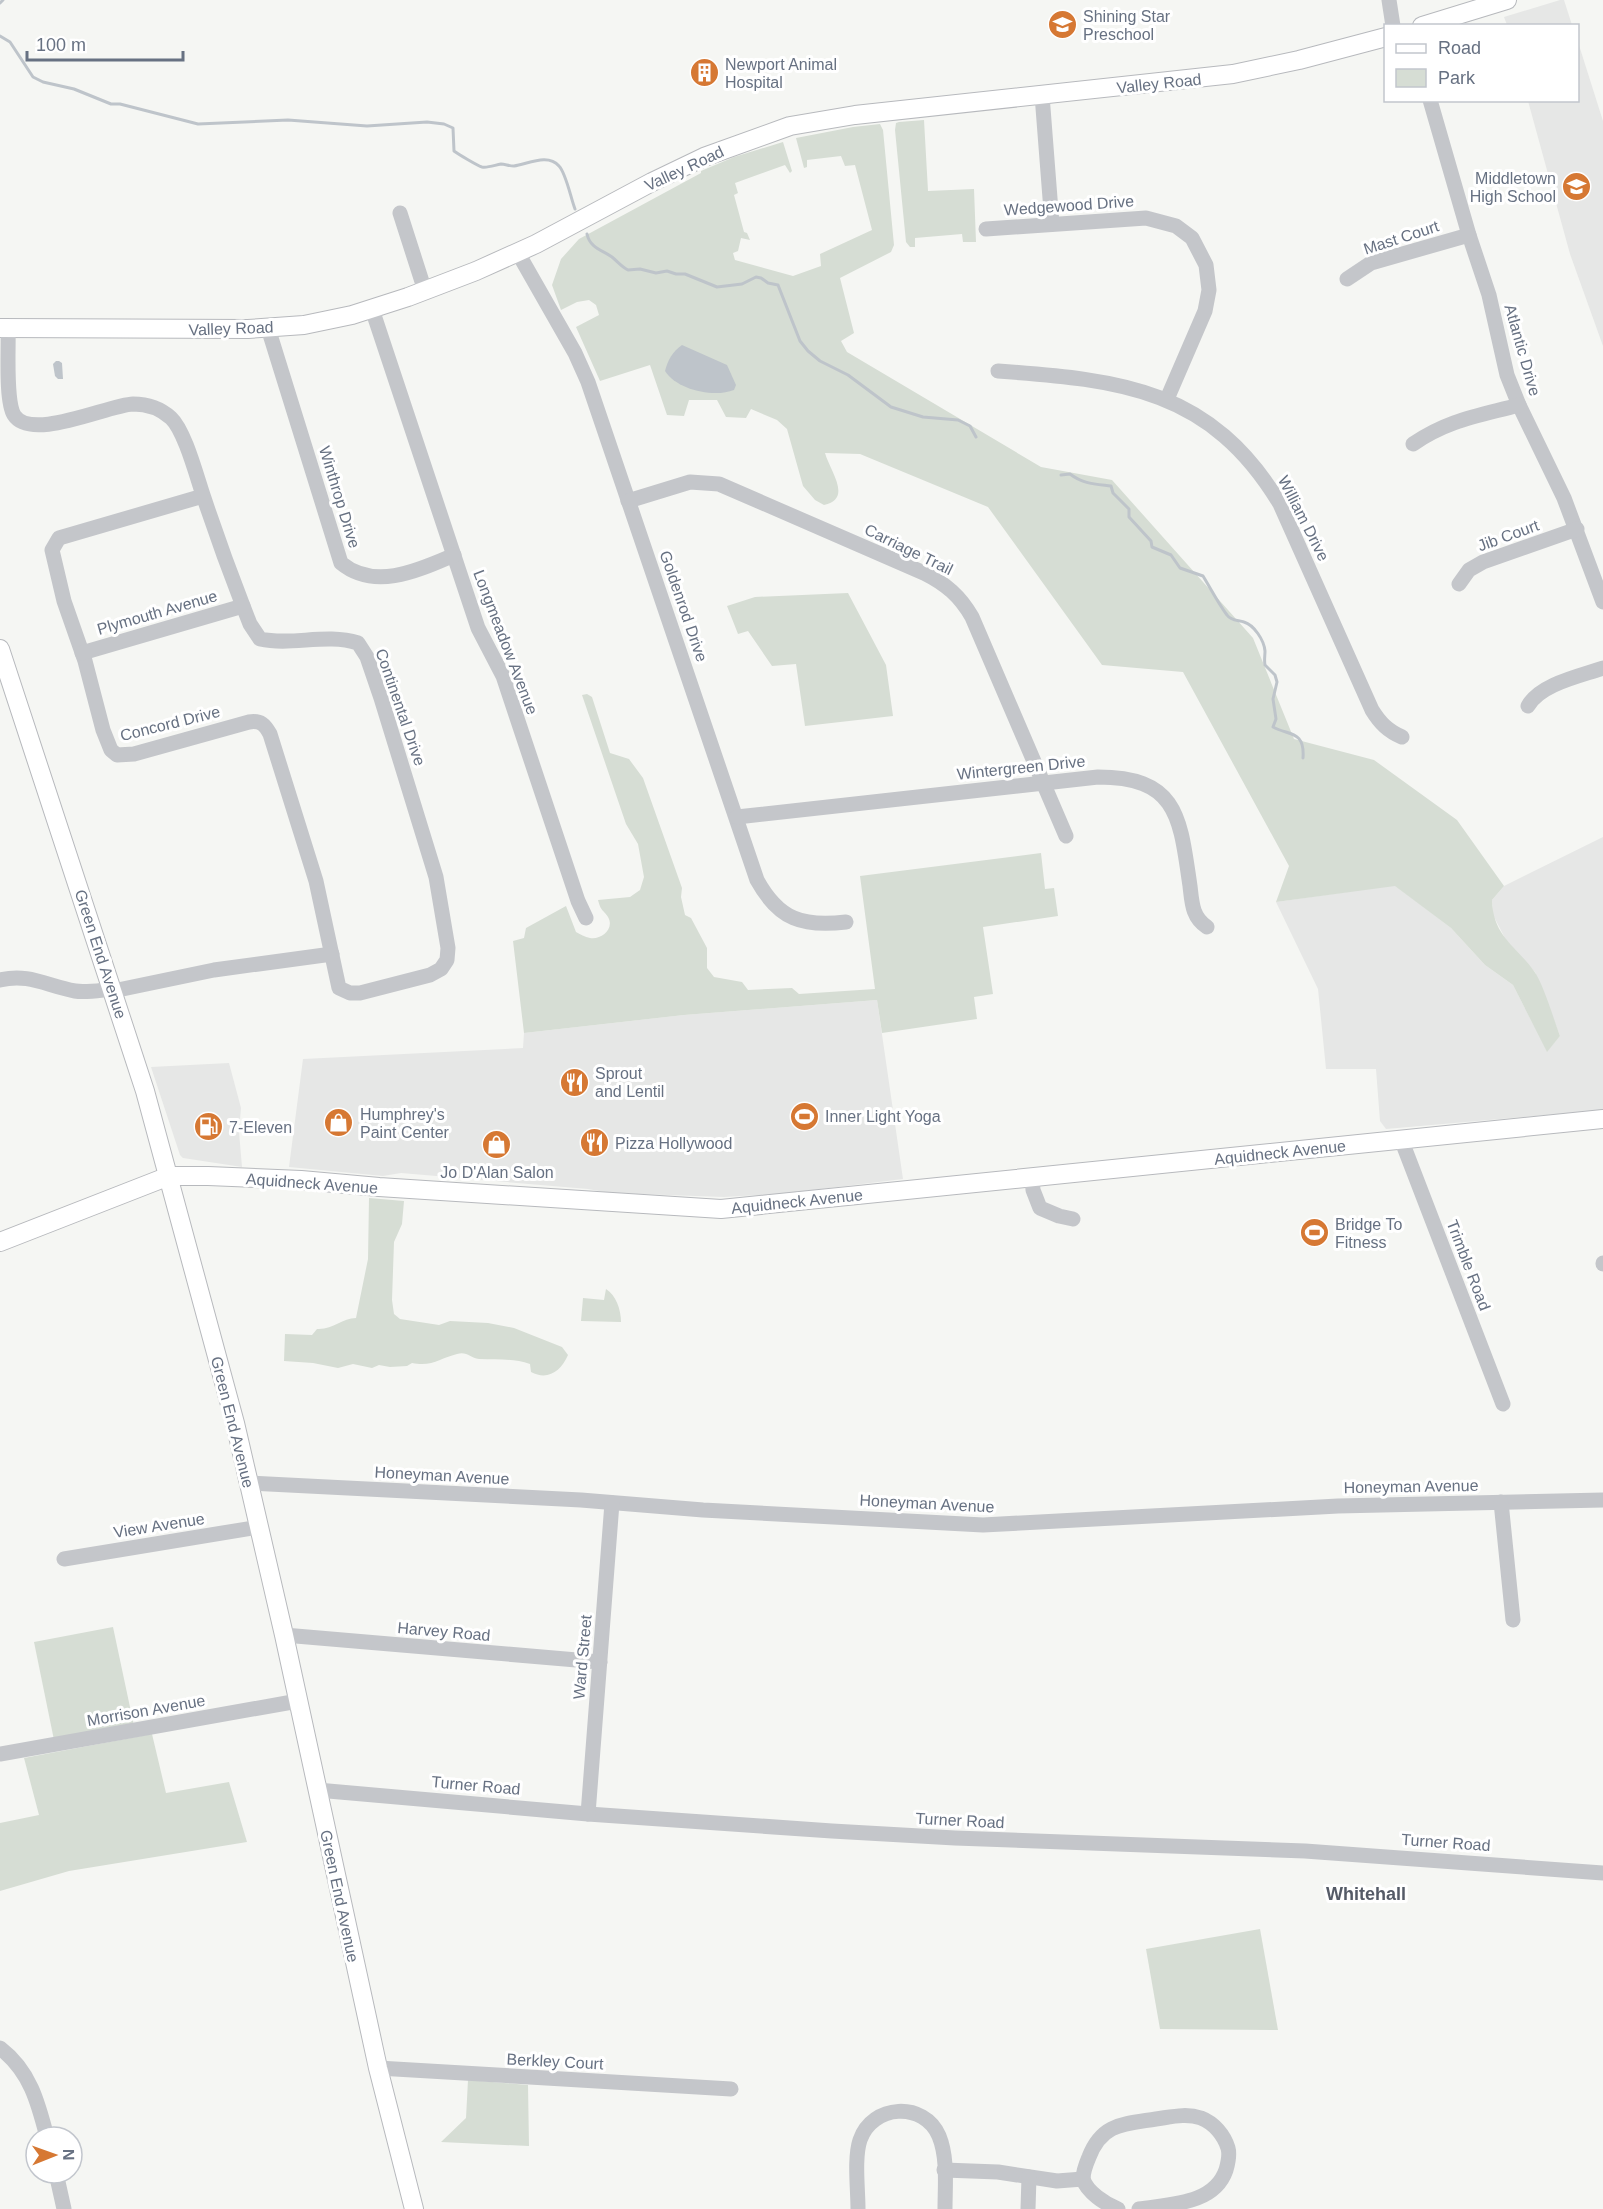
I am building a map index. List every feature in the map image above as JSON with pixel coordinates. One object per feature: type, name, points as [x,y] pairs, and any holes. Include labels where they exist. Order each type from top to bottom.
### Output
[{"type":"main road","points":[[1429,24],[1507,0]]},
{"type":"main road","name":"Valley Road","points":[[4,328],[172,329],[268,328],[304,325],[372,309],[425,291],[518,253],[704,157],[790,126],[855,115],[1233,74],[1299,60],[1384,38]]},
{"type":"main road","name":"Green End Avenue","points":[[0,649],[113,990],[169,1176],[250,1483],[378,2068],[414,2209]]},
{"type":"main road","name":"Aquidneck Avenue","points":[[0,1242],[169,1176],[301,1180],[721,1209],[1603,1119]]},
{"type":"street","points":[[1389,0],[1393,24]]},
{"type":"street","points":[[1042,95],[1052,224]]},
{"type":"street","name":"Atlantic Drive","points":[[1431,102],[1486,286],[1505,364],[1519,405],[1564,498],[1603,602]]},
{"type":"street","points":[[400,213],[425,291]]},
{"type":"street","name":"Wedgewood Drive","points":[[986,229],[1134,218],[1157,220],[1184,231],[1197,247],[1206,265],[1209,278],[1208,301],[1167,399]]},
{"type":"street","name":"Mast Court","points":[[1347,279],[1371,263],[1469,234]]},
{"type":"street","name":"Goldenrod Drive","points":[[518,253],[575,353],[588,382],[757,880],[771,902],[793,918],[822,925],[846,922]]},
{"type":"street","name":"Longmeadow Avenue","points":[[372,309],[481,637],[497,661],[503,676],[578,901],[586,918]]},
{"type":"street","name":"Continental Drive","points":[[4,328],[10,400],[14,414],[20,420],[31,424],[51,424],[131,404],[159,409],[173,420],[188,451],[250,624],[260,639],[277,643],[342,638],[358,643],[367,657],[436,877],[448,948],[447,960],[441,969],[406,982],[360,993],[350,993],[339,988],[332,954]]},
{"type":"street","name":"Winthrop Drive","points":[[268,328],[341,562],[352,571],[382,577],[399,575],[454,555]]},
{"type":"street","name":"William Drive","points":[[998,371],[1084,380],[1167,399],[1191,410],[1213,425],[1238,447],[1266,481],[1291,528],[1372,710],[1383,726],[1402,736]]},
{"type":"street","points":[[1413,444],[1449,423],[1519,405]]},
{"type":"street","name":"Carriage Trail","points":[[628,501],[690,482],[719,484],[939,581],[953,591],[964,603],[972,617],[1066,836]]},
{"type":"street","name":"Concord Drive","points":[[203,496],[59,538],[52,550],[56,572],[82,653],[103,730],[111,750],[117,755],[134,754],[249,722],[256,721],[266,727],[316,880],[332,954]]},
{"type":"street","name":"Jib Court","points":[[1459,584],[1469,570],[1483,562],[1577,530]]},
{"type":"street","name":"Plymouth Avenue","points":[[82,653],[243,606]]},
{"type":"street","points":[[1528,706],[1533,696],[1547,688],[1603,668]]},
{"type":"street","name":"Wintergreen Drive","points":[[737,817],[1098,777],[1137,780],[1166,800],[1180,824],[1195,915],[1207,927]]},
{"type":"street","points":[[0,980],[33,978],[77,992],[113,990],[214,970],[332,954]]},
{"type":"street","name":"Trimble Road","points":[[1401,1139],[1503,1404]]},
{"type":"street","points":[[1032,1177],[1040,1208],[1073,1219]]},
{"type":"street","name":"Honeyman Avenue","points":[[250,1483],[983,1525],[1338,1506],[1603,1500]]},
{"type":"street","name":"Ward Street","points":[[588,1814],[612,1503]]},
{"type":"street","points":[[1501,1503],[1513,1620]]},
{"type":"street","name":"View Avenue","points":[[64,1559],[259,1527]]},
{"type":"street","name":"Harvey Road","points":[[284,1635],[600,1662]]},
{"type":"street","name":"Morrison Avenue","points":[[0,1754],[298,1701]]},
{"type":"street","name":"Turner Road","points":[[316,1790],[588,1814],[832,1831],[1305,1851],[1603,1873]]},
{"type":"street","points":[[0,2048],[27,2078],[36,2096],[43,2125]]},
{"type":"street","name":"Berkley Court","points":[[378,2068],[731,2089]]},
{"type":"street","points":[[858,2209],[859,2145],[866,2128],[881,2115],[894,2111],[913,2112],[926,2119],[940,2138],[945,2170],[945,2209]]},
{"type":"street","points":[[1118,2209],[1105,2202],[1087,2187],[1083,2179],[1084,2169],[1095,2142],[1103,2133],[1113,2127],[1186,2115],[1200,2118],[1215,2127],[1225,2140],[1228,2154],[1226,2170],[1216,2187],[1206,2195],[1193,2200],[1139,2209]]},
{"type":"street","points":[[945,2170],[984,2171],[1057,2181],[1083,2179]]},
{"type":"street","points":[[1028,2209],[1029,2177]]},
{"type":"street","points":[[59,2185],[64,2209]]},
{"type":"shaded area","points":[[1564,0],[1572,24],[1507,24],[1504,17]]},
{"type":"shaded area","name":"Middletown High School","points":[[1579,45],[1603,121],[1603,346],[1570,254],[1528,102],[1579,102]]},
{"type":"shaded area","points":[[682,345],[727,365],[736,385],[734,390],[716,393],[696,391],[671,378],[665,371],[666,367],[673,353]]},
{"type":"shaded area","points":[[56,361],[62,363],[63,379],[55,376],[53,364]]},
{"type":"shaded area","points":[[1603,837],[1603,1110],[1386,1129],[1380,1121],[1376,1069],[1326,1069],[1318,989],[1276,902],[1395,885],[1451,928],[1485,965],[1513,985],[1547,1051],[1560,1036],[1535,972],[1507,942],[1493,915],[1492,900],[1504,886]]},
{"type":"shaded area","points":[[877,1000],[903,1179],[780,1194],[724,1197],[610,1193],[588,1189],[401,1173],[383,1176],[289,1167],[303,1059],[523,1048],[524,1033],[684,1015]]},
{"type":"shaded area","points":[[229,1063],[241,1108],[239,1132],[242,1167],[183,1158],[180,1155],[151,1067]]},
{"type":"green space","points":[[924,120],[928,191],[974,189],[976,242],[963,242],[962,234],[915,238],[915,247],[910,247],[906,242],[896,123]]},
{"type":"green space","points":[[880,124],[883,130],[894,245],[891,252],[840,278],[854,333],[841,341],[847,352],[1041,467],[1112,480],[1253,638],[1294,739],[1374,760],[1457,820],[1504,886],[1492,900],[1493,912],[1496,923],[1506,939],[1534,971],[1545,993],[1560,1036],[1547,1052],[1513,985],[1485,965],[1451,928],[1395,886],[1276,902],[1289,866],[1183,672],[1102,665],[988,507],[860,454],[825,453],[835,476],[838,491],[833,502],[824,505],[815,500],[803,486],[787,429],[777,420],[751,409],[746,418],[726,417],[717,400],[689,400],[684,416],[667,415],[650,365],[600,381],[576,327],[599,315],[596,305],[589,300],[577,302],[561,310],[552,285],[561,259],[579,239],[701,171],[734,157],[783,142],[792,171],[790,173],[785,165],[735,183],[738,193],[734,195],[744,232],[750,240],[741,238],[738,251],[733,253],[735,260],[793,276],[821,266],[820,254],[872,230],[855,165],[845,166],[841,156],[807,160],[807,167],[804,168],[796,138]]},
{"type":"green space","points":[[848,593],[886,665],[893,716],[805,726],[796,664],[772,666],[748,631],[738,634],[727,606],[755,597]]},
{"type":"green space","points":[[587,694],[592,697],[610,753],[629,759],[643,778],[682,888],[681,897],[685,915],[691,918],[707,948],[707,968],[714,977],[742,982],[748,990],[792,988],[799,994],[875,989],[860,876],[1041,853],[1045,889],[1054,888],[1058,916],[983,927],[993,994],[974,997],[977,1019],[882,1033],[877,1000],[684,1015],[524,1033],[513,941],[524,938],[526,928],[566,906],[576,932],[590,938],[598,937],[606,933],[610,921],[601,909],[598,900],[630,897],[640,890],[644,877],[638,844],[626,824],[582,695]]},
{"type":"green space","points":[[369,1198],[404,1201],[402,1224],[394,1242],[392,1300],[394,1314],[400,1319],[439,1325],[450,1321],[488,1323],[514,1328],[562,1347],[568,1355],[562,1366],[548,1375],[537,1375],[531,1372],[530,1364],[524,1362],[479,1359],[460,1353],[431,1363],[412,1363],[407,1366],[390,1367],[379,1365],[372,1368],[353,1364],[338,1368],[284,1361],[285,1334],[312,1335],[317,1329],[328,1328],[356,1318],[368,1259]]},
{"type":"green space","points":[[606,1289],[617,1303],[621,1322],[581,1321],[583,1298],[604,1300]]},
{"type":"green space","points":[[113,1627],[134,1726],[54,1740],[34,1642]]},
{"type":"green space","points":[[152,1734],[166,1793],[229,1782],[247,1842],[69,1871],[0,1891],[0,1823],[39,1815],[24,1758]]},
{"type":"green space","points":[[1260,1929],[1278,2030],[1160,2029],[1146,1949]]},
{"type":"green space","points":[[468,2080],[528,2085],[529,2146],[441,2142],[466,2118]]},
{"type":"waterway","points":[[0,3],[3,0]]},
{"type":"waterway","points":[[0,36],[10,42],[33,77],[43,82],[74,89],[111,104],[120,104],[198,124],[288,120],[367,126],[427,122],[444,124],[453,128],[454,151],[482,167],[501,164],[514,166],[538,160],[554,162],[564,174],[575,209]]},
{"type":"waterway","points":[[587,234],[594,246],[628,270],[640,269],[656,273],[667,271],[685,274],[717,287],[742,284],[756,277],[778,285],[800,341],[820,361],[848,375],[891,407],[923,417],[958,420],[970,426],[976,437]]},
{"type":"waterway","points":[[1061,475],[1070,474],[1084,482],[1111,486],[1113,493],[1129,509],[1129,517],[1151,541],[1152,547],[1171,555],[1180,568],[1203,576],[1229,617],[1244,622],[1255,630],[1264,647],[1265,665],[1275,675],[1277,682],[1273,699],[1276,719],[1273,727],[1299,738],[1303,758]]},
{"type":"place","name":"Shining Star Preschool","points":[[1062,25]]},
{"type":"place","name":"Newport Animal Hospital","points":[[704,73]]},
{"type":"place","name":"Middletown High School","points":[[1577,187]]},
{"type":"place","name":"Sprout and Lentil","points":[[574,1082]]},
{"type":"place","name":"Inner Light Yoga","points":[[804,1116]]},
{"type":"place","name":"Humphrey's Paint Center","points":[[339,1123]]},
{"type":"place","name":"7-Eleven","points":[[208,1127]]},
{"type":"place","name":"Pizza Hollywood","points":[[594,1143]]},
{"type":"place","name":"Jo D'Alan Salon","points":[[497,1144]]},
{"type":"place","name":"Bridge To Fitness","points":[[1314,1233]]},
{"type":"district","name":"Whitehall","points":[[1366,1894]]}]
